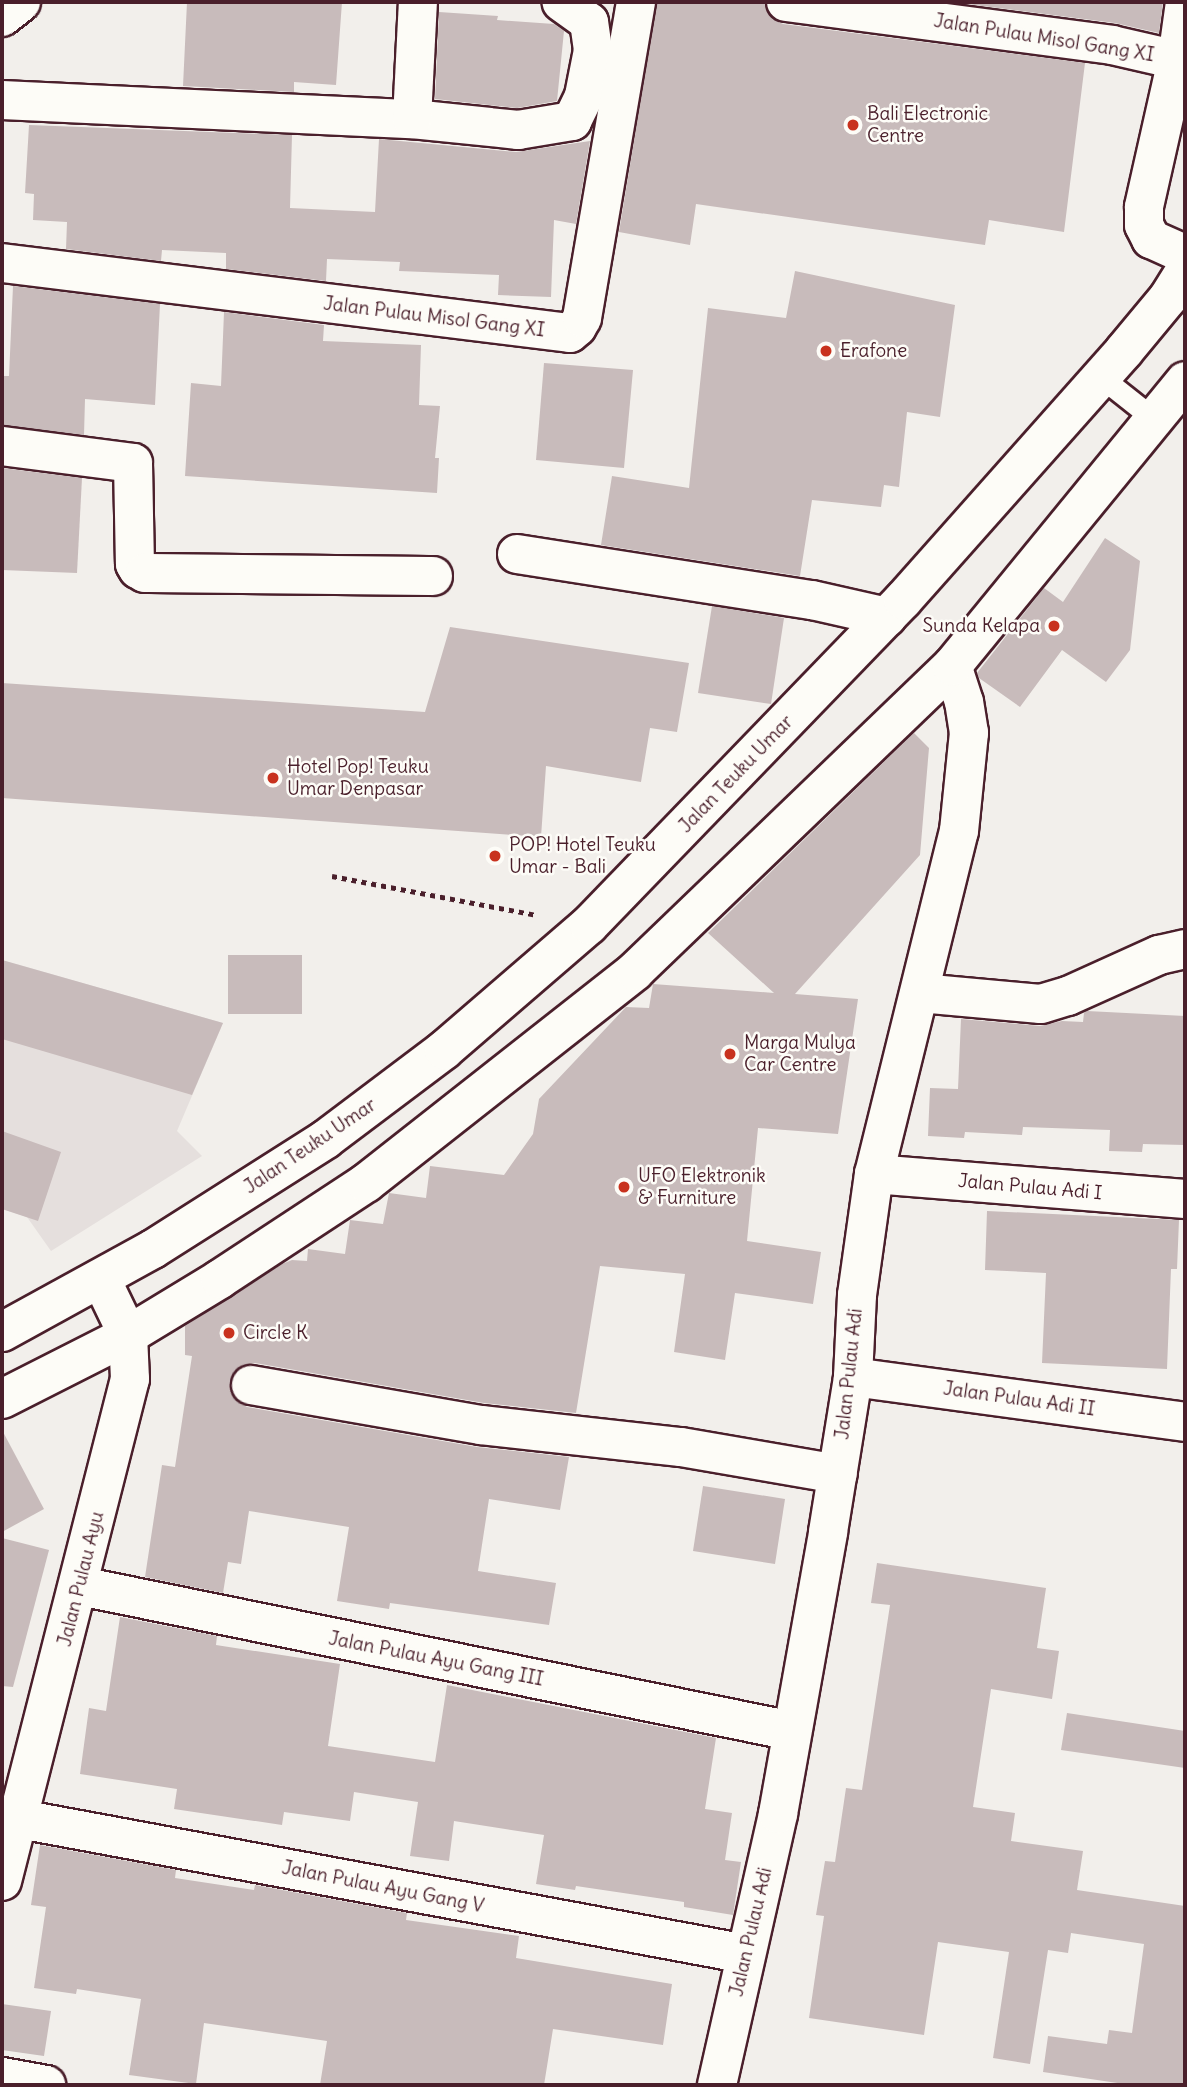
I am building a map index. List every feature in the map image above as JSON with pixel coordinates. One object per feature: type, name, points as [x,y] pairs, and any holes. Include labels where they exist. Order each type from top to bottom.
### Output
[{"type":"street","points":[[2,17],[21,2]]},
{"type":"street","points":[[412,119],[418,2]]},
{"type":"street","points":[[2,100],[412,119],[518,130],[572,121],[584,96],[593,50],[589,22],[561,2]]},
{"type":"street","name":"Jalan Pulau Misol Gang XI","points":[[2,263],[570,332],[578,327],[582,318],[636,2]]},
{"type":"street","name":"Jalan Pulau Misol Gang XI","points":[[786,2],[1112,45],[1177,60]]},
{"type":"street","points":[[1185,2],[1177,60],[1144,208],[1144,225],[1151,239],[1185,254]]},
{"type":"street","name":"Jalan Teuku Umar","points":[[2,1332],[101,1279],[326,1139],[444,1050],[589,925],[887,617],[1101,377],[1168,298],[1185,271]]},
{"type":"street","points":[[2,1399],[128,1335],[220,1279],[366,1183],[625,980],[952,666],[1185,381]]},
{"type":"street","points":[[2,446],[133,463],[135,564],[145,573],[433,576]]},
{"type":"street","points":[[517,554],[812,600],[887,617]]},
{"type":"street","name":"Jalan Pulau Adi","points":[[717,2085],[778,1814],[838,1474],[853,1377],[858,1295],[874,1174],[959,831],[969,733],[964,702],[952,666]]},
{"type":"street","points":[[920,993],[1041,1004],[1068,996],[1159,955],[1185,950]]},
{"type":"street","name":"Jalan Pulau Adi I","points":[[874,1174],[1185,1199]]},
{"type":"street","name":"Jalan Pulau Ayu","points":[[2,1881],[80,1586],[131,1379],[128,1335],[101,1279]]},
{"type":"street","name":"Jalan Pulau Adi II","points":[[853,1377],[1185,1422]]},
{"type":"street","points":[[251,1385],[481,1425],[681,1447],[838,1474]]},
{"type":"street","name":"Jalan Pulau Ayu Gang III","points":[[80,1586],[792,1731]]},
{"type":"street","name":"Jalan Pulau Ayu Gang V","points":[[20,1819],[746,1954]]},
{"type":"street","points":[[2,2077],[46,2085]]},
{"type":"lane","points":[[1101,377],[1154,419]]},
{"type":"path","points":[[332,876],[589,925]]},
{"type":"shaded area","points":[[2,960],[223,1023],[177,1131],[202,1156],[51,1251],[27,1217],[2,1209]]},
{"type":"building","points":[[187,2],[342,2],[336,85],[294,82],[294,92],[183,86]]},
{"type":"building","name":"Bali Electronic Centre","points":[[657,2],[765,2],[772,19],[783,24],[1085,63],[1064,232],[989,220],[985,245],[696,204],[690,245],[619,232]]},
{"type":"building","points":[[951,2],[1163,2],[1159,33],[1115,23]]},
{"type":"building","points":[[439,12],[498,16],[497,20],[554,24],[564,31],[557,101],[517,108],[435,99]]},
{"type":"building","points":[[29,125],[292,135],[290,208],[375,212],[379,139],[516,152],[590,141],[576,224],[554,220],[551,297],[498,295],[499,275],[399,271],[400,262],[327,259],[326,281],[226,269],[226,253],[162,250],[161,261],[66,249],[67,222],[33,220],[34,194],[25,193]]},
{"type":"building","points":[[795,271],[955,305],[940,417],[907,412],[899,487],[884,485],[881,507],[812,500],[800,576],[601,545],[612,476],[689,488],[708,308],[786,318]]},
{"type":"building","points":[[13,286],[160,304],[155,405],[85,399],[84,435],[2,425],[2,376],[9,376]]},
{"type":"building","points":[[224,312],[324,325],[323,341],[421,345],[419,405],[440,406],[435,458],[439,458],[437,493],[185,476],[191,383],[221,386]]},
{"type":"building","points":[[544,363],[633,370],[624,468],[536,460]]},
{"type":"building","points":[[2,468],[82,478],[77,573],[2,570]]},
{"type":"building","name":"Sunda Kelapa","points":[[1105,538],[1140,561],[1130,650],[1106,682],[1062,650],[1020,707],[979,678],[977,673],[1044,588],[1063,602]]},
{"type":"building","points":[[712,606],[784,618],[771,704],[698,693]]},
{"type":"building","name":"Hotel Pop! Teuku Umar Denpasar","points":[[450,627],[689,663],[677,732],[650,728],[641,782],[546,766],[541,837],[2,798],[2,683],[425,712]]},
{"type":"building","points":[[914,733],[929,748],[920,855],[795,994],[858,999],[838,1134],[758,1128],[747,1241],[821,1252],[813,1304],[735,1293],[725,1360],[674,1352],[685,1274],[600,1266],[576,1413],[484,1403],[255,1363],[243,1365],[235,1371],[230,1381],[231,1393],[238,1402],[247,1407],[477,1447],[569,1457],[560,1510],[489,1499],[478,1571],[556,1583],[549,1625],[390,1603],[389,1609],[337,1601],[349,1527],[249,1511],[241,1564],[228,1562],[223,1593],[145,1577],[162,1465],[175,1467],[192,1356],[185,1355],[185,1326],[282,1264],[292,1260],[307,1261],[308,1249],[345,1254],[350,1220],[383,1224],[389,1193],[426,1198],[430,1166],[504,1175],[533,1134],[539,1099],[626,1007],[649,1008],[653,984],[774,993],[708,933]]},
{"type":"building","points":[[228,955],[302,955],[302,1014],[228,1014]]},
{"type":"building","points":[[2,960],[223,1023],[192,1095],[2,1039]]},
{"type":"building","points":[[1084,1013],[1185,1016],[1185,1145],[1143,1144],[1142,1152],[1109,1151],[1110,1130],[1023,1127],[1022,1135],[965,1132],[964,1138],[928,1136],[930,1088],[958,1089],[961,1019],[1040,1026],[1062,1021],[1083,1022]]},
{"type":"building","points":[[2,1131],[61,1152],[38,1221],[2,1209]]},
{"type":"building","points":[[987,1211],[1179,1220],[1177,1269],[1171,1269],[1167,1369],[1042,1363],[1046,1273],[985,1270]]},
{"type":"building","points":[[2,1430],[44,1509],[2,1532]]},
{"type":"building","points":[[703,1486],[785,1499],[775,1564],[693,1551]]},
{"type":"building","points":[[2,1538],[49,1550],[13,1687],[2,1686]]},
{"type":"building","points":[[877,1563],[1046,1588],[1037,1648],[1059,1651],[1052,1699],[991,1689],[973,1807],[1015,1813],[1011,1841],[1083,1851],[1077,1890],[1185,1906],[1185,2085],[1131,2085],[1043,2072],[1048,2036],[1107,2044],[1109,2030],[1132,2033],[1144,1944],[1071,1933],[1068,1953],[1048,1950],[1030,2064],[993,2058],[1009,1952],[938,1942],[924,2035],[809,2018],[824,1916],[816,1915],[825,1861],[835,1862],[846,1788],[862,1790],[890,1605],[871,1603]]},
{"type":"building","points":[[120,1617],[217,1636],[216,1645],[340,1664],[328,1746],[435,1762],[447,1685],[716,1738],[705,1809],[732,1813],[725,1860],[741,1862],[733,1915],[684,1907],[684,1902],[576,1886],[575,1890],[536,1884],[544,1835],[454,1821],[449,1861],[410,1856],[418,1802],[354,1792],[350,1821],[284,1812],[282,1825],[174,1809],[177,1789],[80,1774],[89,1708],[106,1711]]},
{"type":"building","points":[[1067,1713],[1185,1731],[1185,1768],[1061,1750]]},
{"type":"building","points":[[40,1845],[176,1870],[175,1878],[254,1890],[255,1885],[407,1913],[406,1920],[519,1936],[516,1958],[672,1984],[663,2045],[553,2029],[544,2085],[320,2085],[327,2041],[204,2023],[196,2084],[129,2075],[141,1999],[77,1989],[76,1994],[34,1988],[46,1907],[31,1905]]},
{"type":"building","points":[[2,2004],[51,2011],[44,2056],[2,2050]]},
{"type":"place","name":"Bali Electronic Centre","points":[[853,125]]},
{"type":"place","name":"Erafone","points":[[826,351]]},
{"type":"place","name":"Sunda Kelapa","points":[[1054,626]]},
{"type":"place","name":"Hotel Pop! Teuku Umar Denpasar","points":[[273,778]]},
{"type":"place","name":"POP! Hotel Teuku Umar - Bali","points":[[495,856]]},
{"type":"place","name":"Marga Mulya Car Centre","points":[[730,1054]]},
{"type":"place","name":"UFO Elektronik & Furniture","points":[[624,1187]]},
{"type":"place","name":"Circle K","points":[[229,1333]]}]
